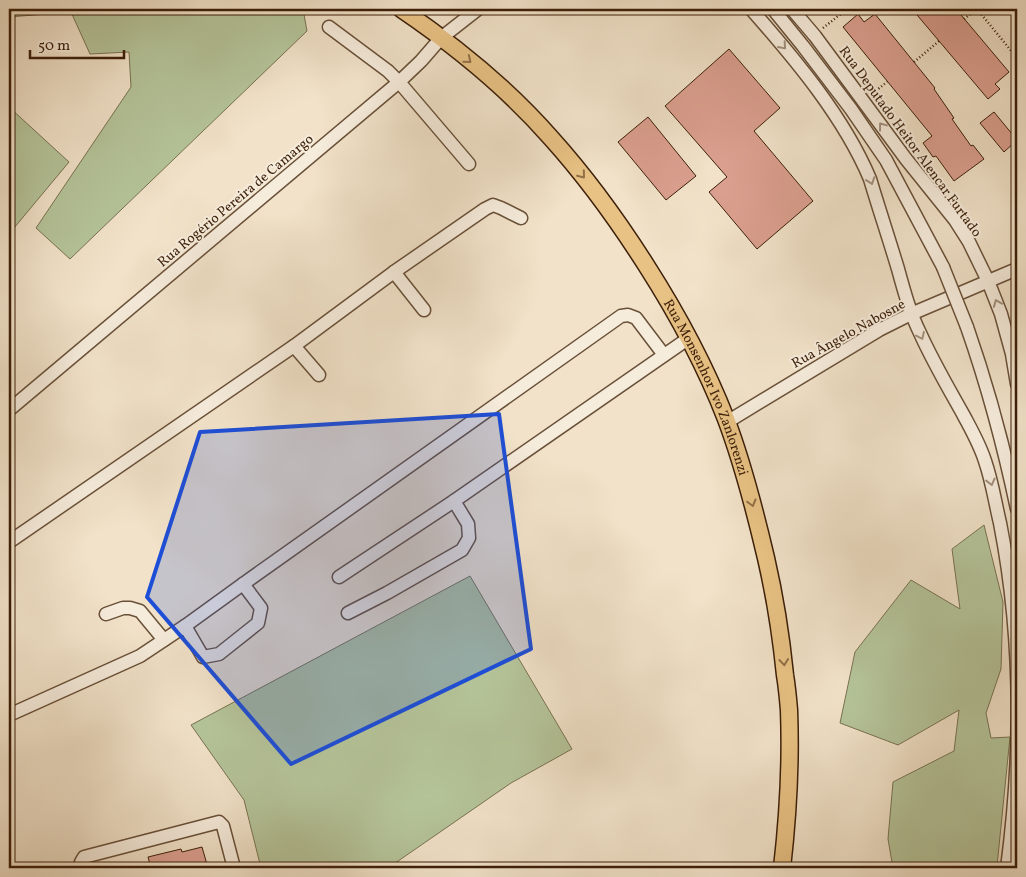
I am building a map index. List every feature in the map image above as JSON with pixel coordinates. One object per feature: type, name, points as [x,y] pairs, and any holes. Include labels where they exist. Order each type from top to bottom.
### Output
[{"type":"main road","name":"Rua Monsenhor Ivo Zanlorenzi","points":[[401,9],[441,38],[514,100],[576,167],[627,235],[673,308],[704,368],[727,422],[747,482],[775,598],[789,708],[789,762],[782,868]]},
{"type":"street","name":"Rua Rogério Pereira de Camargo","points":[[9,410],[399,82],[441,38],[478,9]]},
{"type":"street","points":[[750,9],[790,54],[819,92],[863,161],[911,314],[985,459],[1003,541],[1012,600],[1017,685],[1016,755],[1007,868]]},
{"type":"street","points":[[773,9],[851,109],[886,160],[943,267],[968,327],[982,370],[1008,464],[1017,510]]},
{"type":"street","name":"Rua Deputado Heitor Alencar Furtado","points":[[792,9],[815,36],[906,159],[955,220],[988,281],[1001,314],[1012,354],[1017,384]]},
{"type":"street","points":[[329,27],[388,71],[469,164]]},
{"type":"street","points":[[9,542],[294,346],[394,272],[485,209],[493,206],[501,208],[521,218]]},
{"type":"street","name":"Rua Ângelo Nabosne","points":[[727,422],[864,338],[911,314],[1017,269]]},
{"type":"street","points":[[394,272],[424,310]]},
{"type":"street","points":[[9,715],[140,656],[621,316],[628,315],[636,318],[664,355]]},
{"type":"street","points":[[339,577],[454,501],[690,338]]},
{"type":"street","points":[[294,346],[319,375]]},
{"type":"street","points":[[348,612],[462,550],[469,538],[468,524],[454,501]]},
{"type":"street","points":[[185,626],[203,658],[219,654],[258,623],[260,608],[243,584]]},
{"type":"street","points":[[106,614],[123,608],[140,611],[164,640]]},
{"type":"street","points":[[83,868],[81,862],[84,858],[219,822],[223,826],[234,868]]},
{"type":"path","points":[[822,30],[847,9]]},
{"type":"path","points":[[964,19],[977,9],[1017,58]]},
{"type":"path","points":[[914,62],[939,41]]},
{"type":"path","points":[[872,94],[888,82]]},
{"type":"highlighted area","points":[[499,414],[531,649],[291,764],[147,597],[200,432]]},
{"type":"green space","points":[[9,9],[303,9],[307,31],[70,259],[36,228],[131,87],[129,52],[90,54],[71,12],[9,17]]},
{"type":"green space","points":[[9,107],[69,162],[9,234]]},
{"type":"green space","points":[[984,525],[1003,602],[1001,669],[986,713],[991,738],[1010,737],[997,866],[996,868],[893,868],[888,839],[893,782],[954,751],[959,710],[898,745],[840,723],[855,652],[911,580],[960,609],[952,549]]},
{"type":"green space","points":[[470,576],[572,749],[511,783],[388,868],[261,868],[244,800],[191,725]]},
{"type":"building","points":[[912,9],[956,9],[1009,72],[995,84],[1000,89],[988,99]]},
{"type":"building","points":[[858,14],[864,22],[875,14],[935,88],[954,118],[952,119],[971,146],[973,145],[984,159],[954,181],[936,156],[933,157],[923,143],[932,136],[843,27]]},
{"type":"building","points":[[729,49],[780,108],[754,131],[813,201],[757,249],[709,192],[727,177],[665,106]]},
{"type":"building","points":[[994,112],[1017,140],[1004,152],[980,123]]},
{"type":"building","points":[[648,117],[696,176],[666,200],[618,142]]},
{"type":"building","points":[[202,847],[208,868],[151,868],[148,857],[181,849],[182,852]]}]
